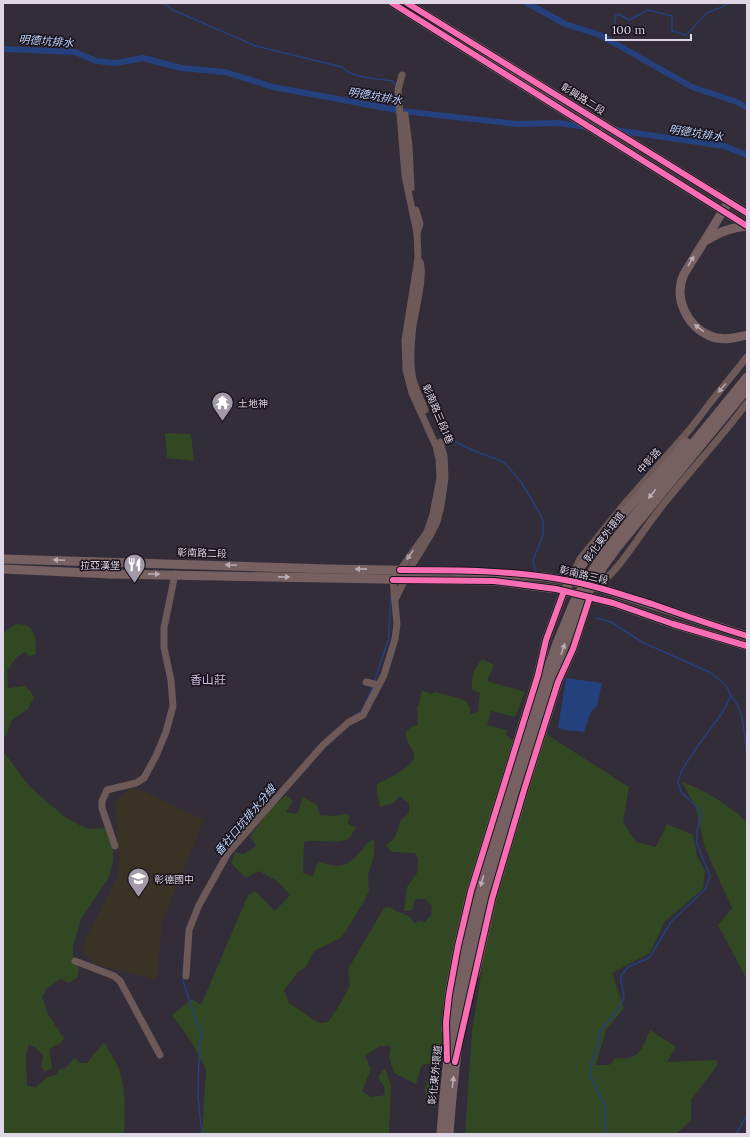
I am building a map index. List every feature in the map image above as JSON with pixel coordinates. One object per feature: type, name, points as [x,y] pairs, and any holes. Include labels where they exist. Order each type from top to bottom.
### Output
[{"type":"main road","name":"彰興路二段","points":[[392,3],[747,226]]},
{"type":"main road","name":"彰興路二段","points":[[408,3],[747,213]]},
{"type":"main road","points":[[729,202],[680,282],[680,294],[685,314],[700,330],[711,336],[724,338],[736,338],[747,335]]},
{"type":"main road","points":[[704,241],[721,231],[747,226]]},
{"type":"main road","name":"彰化東外環道","points":[[440,1134],[447,1103],[451,1061],[461,996],[465,946],[478,895],[523,742],[564,622],[584,582],[610,545],[731,402],[747,377]]},
{"type":"main road","name":"彰化東外環道","points":[[731,402],[747,389]]},
{"type":"main road","points":[[451,1061],[446,1022],[449,994],[458,946],[471,891],[540,667],[546,640],[564,591],[602,538],[702,424],[731,402]]},
{"type":"main road","points":[[451,1061],[471,1000],[480,949],[492,899],[524,790],[562,674],[573,649],[590,597],[620,553],[713,437],[731,402]]},
{"type":"main road","name":"彰南路二段","points":[[3,559],[409,570]]},
{"type":"main road","points":[[175,574],[177,564]]},
{"type":"main road","points":[[3,569],[110,574],[175,574],[393,580]]},
{"type":"main road","name":"彰南路三段","points":[[409,570],[494,573],[546,577],[570,581],[596,587],[747,636]]},
{"type":"main road","name":"彰南路三段","points":[[393,580],[494,581],[564,591],[613,603],[673,624],[747,646]]},
{"type":"main road","points":[[434,1134],[447,1103]]},
{"type":"main road","points":[[447,1103],[453,1134]]},
{"type":"main road","name":"彰化東外環道","points":[[447,1103],[449,1134]]},
{"type":"street","name":"彰南路三段1巷","points":[[393,580],[427,532],[433,514],[440,478],[439,459],[436,446],[409,383],[406,370],[405,340],[418,258],[417,233],[404,176],[402,104]]},
{"type":"street","name":"彰南路三段1巷","points":[[396,598],[409,570],[437,522],[445,478],[444,456],[440,442],[426,413],[412,377],[411,350],[421,271],[421,265],[418,258]]},
{"type":"street","name":"中彰路","points":[[570,581],[580,559],[626,502],[691,428],[710,402],[747,358]]},
{"type":"street","points":[[710,402],[732,424]]},
{"type":"street","points":[[596,587],[608,579],[656,514],[713,444],[732,424],[747,403]]},
{"type":"street","points":[[691,428],[713,444]]},
{"type":"street","points":[[115,846],[102,808],[102,801],[107,790],[136,783],[144,778],[156,756],[166,732],[173,706],[171,680],[164,648],[164,628],[175,574]]},
{"type":"street","points":[[186,976],[189,930],[199,905],[228,853],[323,745],[349,722],[363,715],[384,675],[395,639],[397,624],[396,598],[393,580]]},
{"type":"street","points":[[366,682],[378,686]]},
{"type":"street","points":[[75,961],[114,976],[120,981],[160,1055]]},
{"type":"shaded area","name":"彰德國中","points":[[130,788],[145,792],[204,820],[162,922],[157,980],[94,964],[82,950],[86,938],[118,876],[119,859],[115,802]]},
{"type":"green space","points":[[165,433],[191,434],[194,461],[167,458]]},
{"type":"green space","points":[[16,624],[28,626],[34,633],[36,654],[30,656],[24,652],[16,658],[7,671],[8,688],[25,686],[34,697],[28,709],[12,720],[6,736],[3,737],[3,633]]},
{"type":"green space","points":[[482,659],[494,665],[487,681],[525,692],[515,717],[491,711],[487,725],[507,730],[506,735],[513,740],[486,828],[444,1033],[435,1107],[428,1105],[425,1089],[432,1063],[422,1065],[416,1084],[394,1073],[389,1057],[391,1046],[380,1046],[365,1056],[371,1069],[362,1091],[371,1097],[385,1095],[384,1086],[378,1078],[384,1068],[391,1086],[389,1134],[202,1134],[206,1069],[190,1040],[172,1015],[192,999],[201,1005],[248,895],[255,891],[275,911],[290,895],[276,880],[259,871],[246,878],[231,863],[235,852],[244,854],[256,846],[250,836],[272,807],[286,795],[293,801],[286,812],[297,814],[303,797],[317,805],[320,815],[331,816],[347,814],[350,816],[348,823],[356,827],[350,837],[344,840],[333,842],[304,842],[303,873],[313,876],[317,864],[320,862],[337,866],[346,864],[355,857],[367,843],[374,839],[374,856],[368,875],[369,891],[363,903],[342,937],[314,951],[306,967],[297,973],[284,990],[289,1003],[314,1020],[321,1023],[328,1022],[339,1006],[350,985],[348,969],[384,908],[390,907],[409,916],[415,923],[418,921],[425,922],[431,915],[432,906],[425,899],[415,899],[413,909],[410,911],[404,911],[407,887],[417,873],[418,859],[415,853],[392,852],[386,845],[395,838],[401,820],[409,813],[409,803],[400,797],[393,803],[380,807],[377,794],[377,784],[405,768],[413,760],[414,756],[406,736],[406,732],[411,727],[418,725],[417,706],[419,705],[422,690],[431,694],[436,692],[465,700],[470,707],[470,714],[478,712],[480,693],[472,690],[472,682],[475,670]]},
{"type":"green space","points":[[546,734],[629,787],[623,822],[636,842],[656,847],[667,824],[693,835],[697,856],[705,870],[703,889],[665,921],[650,953],[612,973],[624,1008],[606,1030],[596,1065],[609,1065],[616,1058],[630,1058],[635,1055],[645,1043],[650,1030],[676,1047],[667,1062],[717,1060],[717,1066],[691,1100],[691,1120],[676,1134],[465,1134],[472,1030],[488,931],[529,776]]},
{"type":"green space","points":[[3,751],[30,787],[66,818],[87,829],[104,828],[113,837],[113,861],[109,877],[81,919],[73,947],[73,959],[79,969],[77,978],[69,983],[61,979],[47,988],[42,997],[49,1016],[64,1038],[61,1043],[49,1049],[52,1068],[45,1072],[41,1067],[43,1056],[35,1047],[29,1045],[26,1055],[27,1086],[36,1087],[48,1077],[57,1074],[58,1070],[65,1068],[75,1058],[80,1063],[87,1063],[104,1042],[119,1069],[123,1085],[125,1118],[124,1134],[3,1134]]},
{"type":"green space","points":[[682,782],[700,789],[732,810],[747,822],[747,975],[745,976],[718,925],[732,908],[705,848],[695,806]]},
{"type":"water","points":[[566,678],[602,683],[597,706],[591,712],[584,732],[558,728]]},
{"type":"waterway","points":[[163,3],[173,10],[256,46],[342,67],[352,74],[359,76],[392,81],[396,86]]},
{"type":"waterway","points":[[527,3],[565,24],[600,35],[692,87],[737,102],[747,108]]},
{"type":"waterway","points":[[615,32],[615,16],[619,14],[629,20],[648,10],[672,16],[672,31],[686,35],[707,13],[729,3]]},
{"type":"waterway","name":"明德坑排水","points":[[3,49],[75,52],[96,61],[116,63],[143,58],[181,68],[225,72],[273,87],[402,111],[517,124],[558,123],[586,127]]},
{"type":"waterway","name":"明德坑排水","points":[[615,130],[724,146],[747,155]]},
{"type":"waterway","points":[[442,442],[456,442],[472,450],[504,462],[521,482],[543,521],[543,535],[533,560],[535,570]]},
{"type":"waterway","name":"番社口坑排水分線","points":[[374,682],[389,638],[391,596]]},
{"type":"waterway","points":[[596,618],[611,622],[642,642],[709,672],[726,685],[731,696],[722,713],[682,770],[678,781],[681,792],[702,812],[697,831],[697,844],[710,876],[706,888],[671,922],[649,958],[628,967],[621,976],[624,995],[623,1000],[614,1015],[599,1032],[598,1044],[592,1062],[590,1075],[605,1106],[605,1134]]},
{"type":"waterway","name":"番社口坑排水分線","points":[[365,704],[373,686]]},
{"type":"waterway","points":[[731,696],[736,701],[741,715],[747,755]]},
{"type":"waterway","name":"番社口坑排水分線","points":[[355,715],[362,711]]},
{"type":"waterway","name":"番社口坑排水分線","points":[[183,978],[201,1034],[198,1097],[202,1134]]},
{"type":"waterway","points":[[736,1134],[747,1115]]},
{"type":"cycle path","points":[[392,3],[747,226]]},
{"type":"cycle path","points":[[407,3],[747,213]]},
{"type":"cycle path","points":[[400,570],[464,571],[549,577],[591,586],[622,595],[747,636]]},
{"type":"cycle path","points":[[393,580],[494,581],[556,589],[613,603],[673,624],[747,646]]},
{"type":"cycle path","points":[[447,1060],[446,1022],[449,995],[458,946],[471,891],[538,675],[546,640],[564,591]]},
{"type":"cycle path","points":[[455,1062],[492,899],[558,682],[573,649],[590,597]]},
{"type":"place","name":"土地神","points":[[223,422]]},
{"type":"place","name":"拉亞漢堡","points":[[135,584]]},
{"type":"place","name":"彰德國中","points":[[139,898]]},
{"type":"district","name":"香山莊","points":[[208,679]]}]
